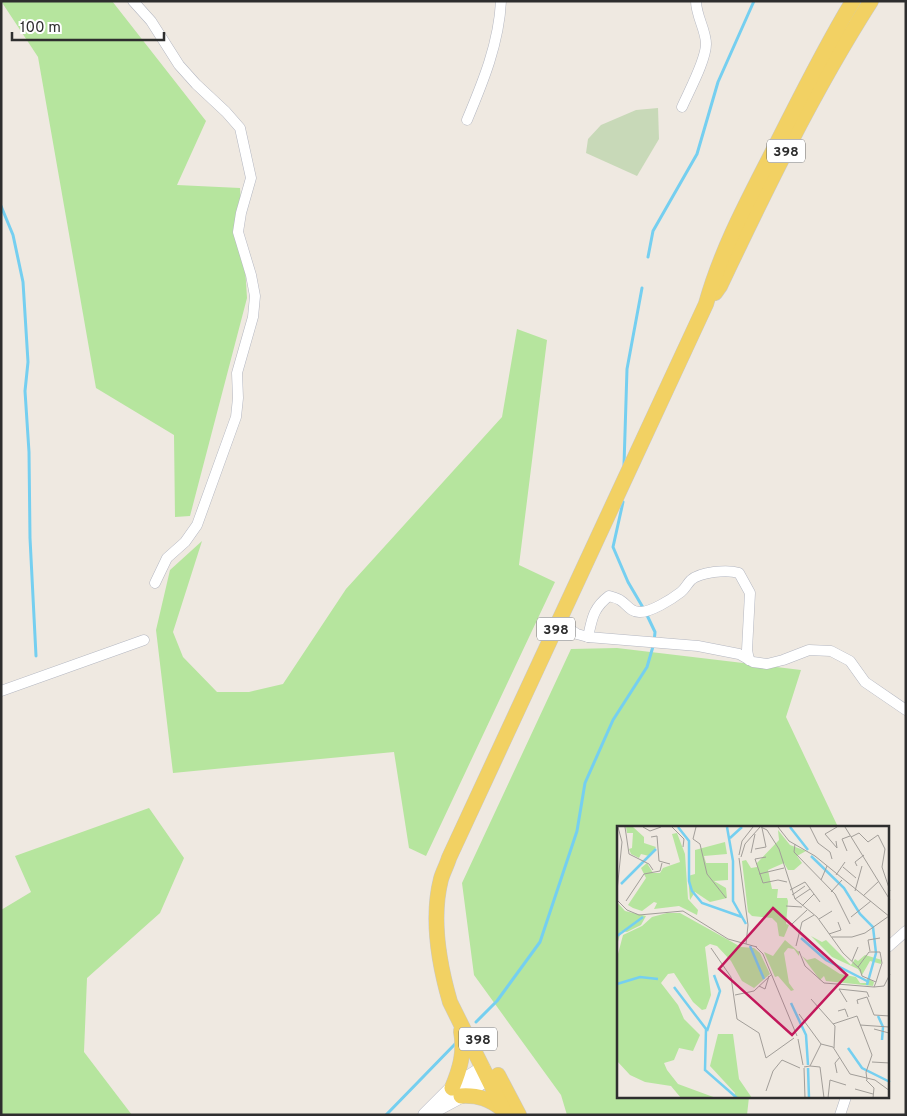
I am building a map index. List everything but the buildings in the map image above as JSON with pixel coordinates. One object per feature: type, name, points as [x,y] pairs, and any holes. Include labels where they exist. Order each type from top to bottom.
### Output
[{"type":"main road","name":"398","points":[[510,1114],[450,1002],[438,943],[437,905],[441,880],[449,858],[706,304],[720,286],[854,1]]},
{"type":"main road","name":"398","points":[[819,75],[871,1]]},
{"type":"main road","name":"398","points":[[442,962],[488,1071]]},
{"type":"main road","points":[[457,1092],[463,1050],[460,1022]]},
{"type":"main road","points":[[425,1115],[488,1071]]},
{"type":"main road","points":[[457,1092],[485,1099],[510,1114]]},
{"type":"street","points":[[133,1],[151,21],[180,65],[196,84],[240,128],[251,178],[241,213],[238,232],[255,296],[253,317],[237,374],[238,398],[236,417],[197,525],[185,542],[167,558],[156,583]]},
{"type":"street","points":[[467,120],[485,76],[496,38],[501,1]]},
{"type":"street","points":[[682,107],[704,57],[706,43],[696,8],[696,1]]},
{"type":"street","points":[[588,637],[594,611],[609,596],[620,599],[630,609],[638,612],[645,611],[655,608],[682,592],[691,579],[704,574],[730,570],[739,574],[750,593],[747,650],[750,660]]},
{"type":"street","points":[[559,622],[577,634],[588,637],[698,646],[739,654],[750,660],[767,664],[810,650],[831,652],[850,660],[865,682],[906,710]]},
{"type":"street","points":[[1,691],[144,640]]},
{"type":"street","points":[[890,945],[906,931]]},
{"type":"street","points":[[840,1115],[846,1098]]},
{"type":"green space","points":[[1,1],[112,1],[206,121],[177,185],[240,188],[247,298],[190,516],[175,517],[174,435],[96,388],[38,57]]},
{"type":"green space","points":[[658,108],[659,139],[637,176],[586,153],[588,139],[601,125],[636,110]]},
{"type":"green space","points":[[517,329],[547,340],[519,565],[555,582],[426,856],[409,848],[394,752],[173,773],[156,630],[170,570],[202,541],[173,632],[183,657],[217,692],[249,692],[283,684],[346,589],[502,417]]},
{"type":"green space","points":[[617,648],[801,670],[786,717],[838,826],[617,826],[617,1098],[749,1098],[747,1115],[567,1115],[561,1095],[474,975],[462,883],[571,649]]},
{"type":"green space","points":[[149,808],[184,858],[160,913],[87,978],[84,1052],[132,1115],[1,1115],[1,910],[31,892],[15,856]]},
{"type":"waterway","points":[[648,257],[653,231],[697,154],[718,82],[754,1]]},
{"type":"waterway","points":[[1,206],[13,235],[23,282],[28,362],[25,391],[36,656]]},
{"type":"waterway","points":[[624,465],[627,369],[642,288]]},
{"type":"waterway","points":[[476,1022],[497,1001],[540,942],[577,831],[585,783],[613,720],[647,667],[654,643],[655,632],[628,582],[613,547],[623,502]]},
{"type":"waterway","points":[[386,1115],[457,1042]]}]
